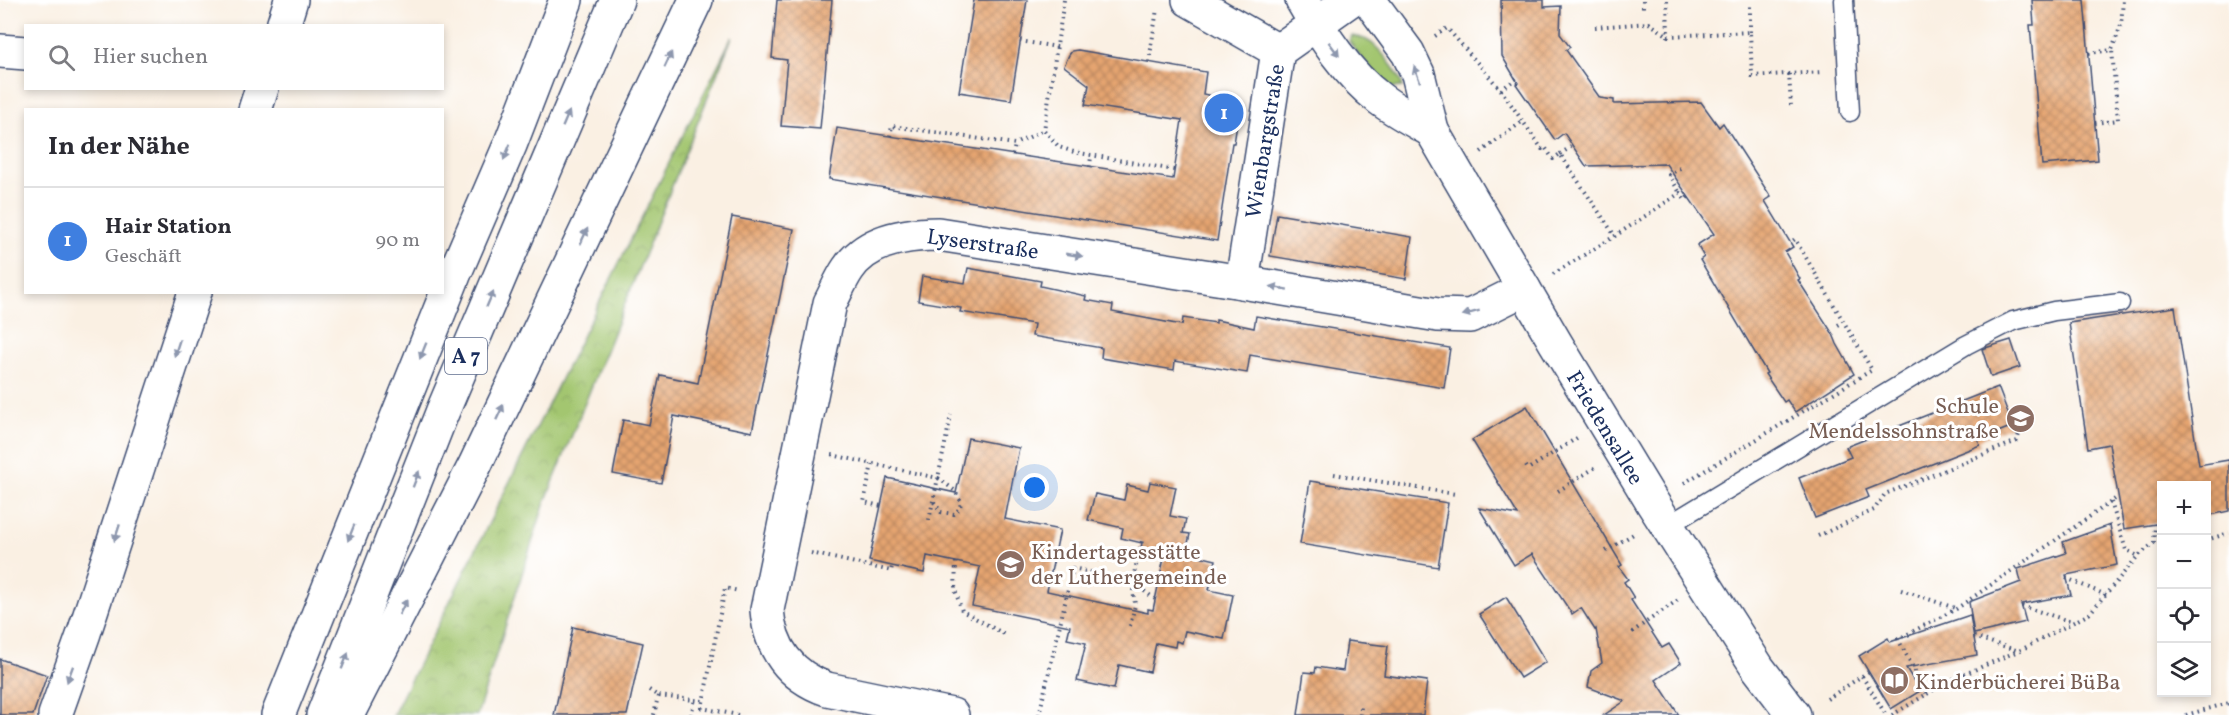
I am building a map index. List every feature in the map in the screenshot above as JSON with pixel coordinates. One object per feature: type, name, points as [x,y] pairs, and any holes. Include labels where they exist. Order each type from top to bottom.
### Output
[{"type":"main road","points":[[284,24],[291,0]]},
{"type":"main road","name":"A 7","points":[[278,715],[567,0]]},
{"type":"main road","name":"A 7","points":[[323,715],[442,413],[617,0]]},
{"type":"main road","points":[[347,715],[475,465],[696,0]]},
{"type":"main road","points":[[1189,0],[1278,51]]},
{"type":"main road","name":"Wienbargstraße","points":[[1242,282],[1278,51],[1309,12],[1350,0]]},
{"type":"main road","name":"Friedensallee","points":[[1369,0],[1408,53],[1418,74],[1432,131],[1535,283],[1654,528],[1794,715]]},
{"type":"main road","name":"Friedensallee","points":[[1309,12],[1354,75],[1380,99],[1432,131]]},
{"type":"main road","points":[[0,51],[24,53]]},
{"type":"main road","points":[[256,108],[261,90]]},
{"type":"main road","name":"Lyserstraße","points":[[952,715],[811,684],[792,669],[779,653],[768,622],[766,610],[830,303],[848,268],[858,257],[872,247],[894,238],[914,234],[938,234],[1455,316],[1470,316],[1535,283]]},
{"type":"main road","points":[[55,715],[194,294]]},
{"type":"lane","points":[[1844,0],[1850,112]]},
{"type":"lane","points":[[1654,528],[1965,345],[2013,321],[2054,311],[2120,303]]},
{"type":"path","points":[[1044,130],[1064,0]]},
{"type":"path","points":[[1149,62],[1159,0]]},
{"type":"path","points":[[1642,0],[1643,11]]},
{"type":"path","points":[[1667,0],[1668,36]]},
{"type":"path","points":[[2095,123],[2118,120],[2112,50],[2121,25],[2122,0]]},
{"type":"path","points":[[1750,5],[1752,76],[1834,71]]},
{"type":"path","points":[[1595,27],[1649,23],[1668,36],[1750,32]]},
{"type":"path","points":[[1432,38],[1447,28],[1501,90],[1542,149],[1545,147],[1553,159],[1571,147]]},
{"type":"path","points":[[1020,41],[1057,46]]},
{"type":"path","points":[[2089,53],[2112,50]]},
{"type":"path","points":[[1789,74],[1791,105]]},
{"type":"path","points":[[1501,90],[1519,76]]},
{"type":"path","points":[[1481,152],[1523,121]]},
{"type":"path","points":[[890,136],[892,126],[1015,144],[1044,130]]},
{"type":"path","points":[[1044,130],[1059,147],[1174,170]]},
{"type":"path","points":[[1013,155],[1015,144]]},
{"type":"path","points":[[1560,154],[1615,236]]},
{"type":"path","points":[[1090,167],[1091,155]]},
{"type":"path","points":[[1680,168],[1669,175],[1685,200],[1688,197]]},
{"type":"path","points":[[1535,283],[1615,236],[1680,192]]},
{"type":"path","points":[[1684,483],[1872,370],[1795,239],[1790,243]]},
{"type":"path","points":[[1838,325],[1843,322]]},
{"type":"path","points":[[929,520],[951,415]]},
{"type":"path","points":[[1818,536],[1874,510],[1885,494],[2017,441],[2023,420]]},
{"type":"path","points":[[1526,466],[1528,469],[1580,436]]},
{"type":"path","points":[[799,448],[938,478],[954,490],[961,501],[960,508],[954,513],[941,512],[934,500]]},
{"type":"path","points":[[872,464],[864,502],[881,506]]},
{"type":"path","points":[[1558,491],[1599,465]]},
{"type":"path","points":[[1334,474],[1455,494]]},
{"type":"path","points":[[1927,694],[1898,639],[1956,609],[2118,497]]},
{"type":"path","points":[[2111,502],[2126,550],[2138,556]]},
{"type":"path","points":[[1892,715],[1944,683],[2019,651],[2089,614],[2138,556],[2154,543],[2155,525]]},
{"type":"path","points":[[1606,551],[1654,528]]},
{"type":"path","points":[[2211,538],[2229,533]]},
{"type":"path","points":[[1130,626],[1135,605],[1132,582],[1142,541]]},
{"type":"path","points":[[779,546],[891,571],[892,566]]},
{"type":"path","points":[[956,562],[955,590],[962,611],[1006,635]]},
{"type":"path","points":[[1039,715],[1072,568],[1132,582],[1155,600]]},
{"type":"path","points":[[2066,578],[2106,595]]},
{"type":"path","points":[[736,715],[702,708],[725,588],[742,591]]},
{"type":"path","points":[[1901,590],[1956,609]]},
{"type":"path","points":[[1632,632],[1684,595]]},
{"type":"path","points":[[2022,606],[2073,622]]},
{"type":"path","points":[[1974,637],[2019,651]]},
{"type":"path","points":[[1827,699],[1868,672]]},
{"type":"path","points":[[1862,676],[1886,715]]},
{"type":"path","points":[[650,690],[658,696],[704,701]]},
{"type":"path","points":[[654,715],[658,696]]},
{"type":"path","points":[[691,715],[695,699]]},
{"type":"path","points":[[2186,715],[2229,703]]},
{"type":"path","points":[[1360,715],[1361,707]]},
{"type":"green space","points":[[1352,36],[1367,40],[1378,49],[1396,72],[1402,87],[1391,88],[1374,72],[1349,41]]},
{"type":"green space","points":[[732,37],[544,505],[477,715],[393,715]]},
{"type":"building","points":[[777,0],[832,0],[820,129],[781,126],[787,60],[772,58]]},
{"type":"building","points":[[974,0],[1027,0],[1011,100],[959,92]]},
{"type":"building","points":[[1501,0],[1544,0],[1544,7],[1561,6],[1560,34],[1570,47],[1566,50],[1600,98],[1614,100],[1614,104],[1701,102],[1719,127],[1723,123],[1771,197],[1765,201],[1793,247],[1785,252],[1800,279],[1798,280],[1833,334],[1854,374],[1795,412],[1787,400],[1784,402],[1765,374],[1767,373],[1700,260],[1704,257],[1697,245],[1714,234],[1666,164],[1586,166],[1564,133],[1555,140],[1516,84],[1518,83],[1502,56]]},
{"type":"building","points":[[2032,0],[2084,0],[2098,160],[2042,165],[2030,25],[2034,25]]},
{"type":"building","points":[[1078,50],[1206,72],[1203,94],[1234,101],[1239,112],[1217,241],[829,179],[837,128],[1173,179],[1182,120],[1085,105],[1089,85],[1064,66],[1072,51]]},
{"type":"building","points":[[1277,214],[1412,237],[1406,279],[1270,256]]},
{"type":"building","points":[[732,217],[794,229],[752,432],[674,416],[661,483],[613,474],[623,420],[649,425],[660,375],[698,383]]},
{"type":"building","points":[[968,268],[1041,281],[1040,286],[1086,296],[1085,300],[1113,305],[1112,312],[1182,325],[1183,318],[1216,323],[1216,320],[1254,328],[1256,316],[1450,348],[1444,388],[1250,355],[1247,373],[1175,361],[1174,370],[1101,358],[1102,348],[1032,336],[1034,324],[960,312],[961,308],[918,301],[922,276],[965,283]]},
{"type":"building","points":[[2175,307],[2199,465],[2229,460],[2229,511],[2211,515],[2211,481],[2157,481],[2157,524],[2124,529],[2109,444],[2088,448],[2069,323]]},
{"type":"building","points":[[2011,340],[2020,367],[1991,377],[1982,349]]},
{"type":"building","points":[[1998,387],[2013,426],[1978,440],[1980,445],[1866,490],[1869,497],[1815,518],[1799,478],[1851,457],[1846,447]]},
{"type":"building","points":[[1527,406],[1622,565],[1619,567],[1628,579],[1624,582],[1634,598],[1631,600],[1662,648],[1669,644],[1681,663],[1656,680],[1679,715],[1604,715],[1625,701],[1588,687],[1591,671],[1602,663],[1596,629],[1581,608],[1572,614],[1532,554],[1514,565],[1479,508],[1518,515],[1472,440]]},
{"type":"building","points":[[968,438],[1019,448],[1005,519],[1060,530],[1047,591],[1148,613],[1148,609],[1153,610],[1164,558],[1140,553],[1142,543],[1121,538],[1123,528],[1088,520],[1095,494],[1124,500],[1127,485],[1148,490],[1150,482],[1176,487],[1170,516],[1186,519],[1183,533],[1190,534],[1186,553],[1216,560],[1209,590],[1233,595],[1224,639],[1185,631],[1182,643],[1176,641],[1175,647],[1156,643],[1150,672],[1119,665],[1114,689],[1077,681],[1086,643],[1067,639],[1070,626],[972,606],[980,567],[927,556],[924,573],[869,561],[887,478],[956,493]]},
{"type":"building","points":[[1310,481],[1448,503],[1438,567],[1300,544]]},
{"type":"building","points":[[2110,525],[2117,565],[2066,575],[2071,595],[2021,604],[2026,622],[1974,634],[1969,602],[2021,582],[2018,569],[2066,553],[2063,542]]},
{"type":"building","points":[[1506,597],[1546,662],[1520,678],[1479,614]]},
{"type":"building","points":[[1970,615],[1977,655],[1906,668],[1920,691],[1891,709],[1859,656],[1888,638],[1890,642]]},
{"type":"building","points":[[573,627],[643,643],[627,715],[554,715]]},
{"type":"building","points":[[1347,641],[1388,646],[1384,675],[1427,681],[1423,715],[1298,715],[1304,672],[1315,673],[1316,667],[1343,671]]},
{"type":"building","points":[[0,659],[47,675],[33,715],[0,715]]},
{"type":"place","name":"Hair Station","points":[[1224,113]]},
{"type":"place","name":"Schule Mendelssohnstraße","points":[[2020,418]]},
{"type":"place","name":"Kindertagesstätte der Luthergemeinde","points":[[1010,564]]},
{"type":"place","name":"Kinderbücherei BüBa","points":[[1894,681]]}]
